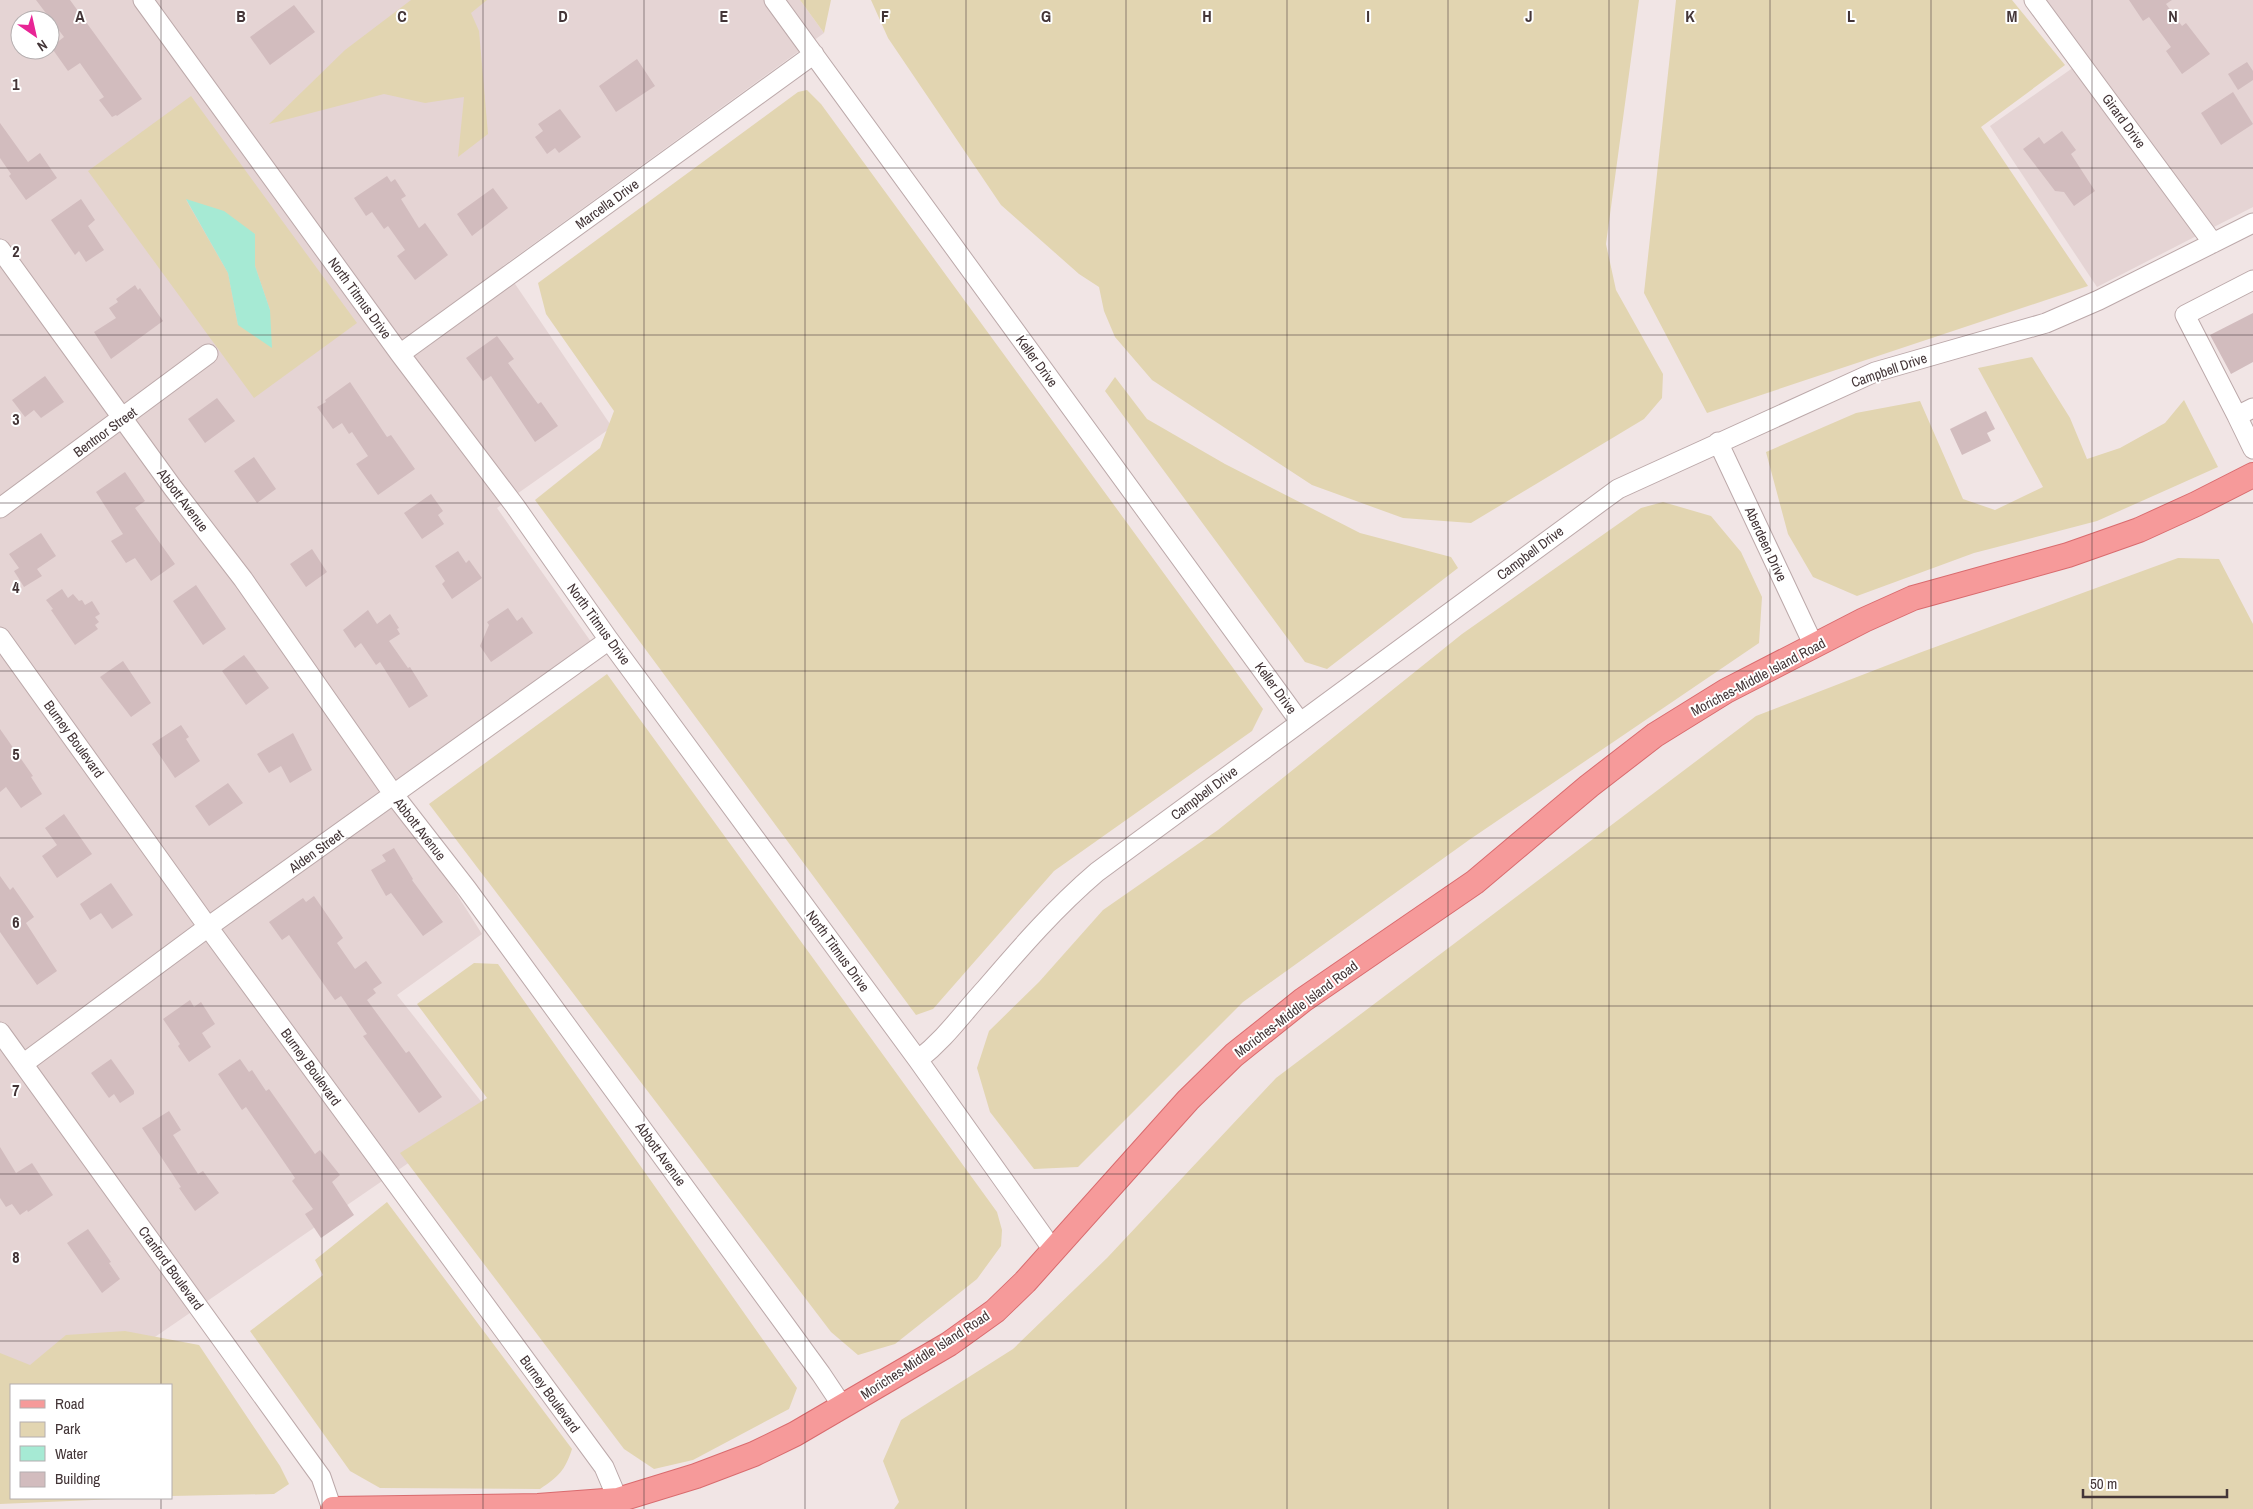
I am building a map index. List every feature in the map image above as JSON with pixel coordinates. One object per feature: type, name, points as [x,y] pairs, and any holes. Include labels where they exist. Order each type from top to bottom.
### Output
[{"type":"main road","name":"Moriches-Middle Island Road","points":[[333,1509],[538,1506],[618,1500],[696,1476],[754,1454],[843,1407],[949,1344],[995,1311],[1025,1282],[1188,1100],[1234,1055],[1303,1000],[1475,882],[1589,786],[1655,735],[1726,691],[1864,620],[1913,598],[2068,555],[2139,530],[2253,475]]},
{"type":"street","name":"North Titmus Drive","points":[[143,0],[400,354],[515,506],[609,640],[918,1060],[1053,1250]]},
{"type":"street","name":"Keller Drive","points":[[774,0],[1300,722]]},
{"type":"street","name":"Girard Drive","points":[[2034,0],[2214,243]]},
{"type":"street","name":"Marcella Drive","points":[[400,354],[814,54]]},
{"type":"street","name":"Campbell Drive","points":[[918,1060],[939,1043],[985,988],[1067,898],[1097,872],[1618,489],[1875,372],[2046,323],[2099,300],[2253,223]]},
{"type":"street","name":"Abbott Avenue","points":[[0,249],[243,579],[394,795],[468,889],[821,1374],[843,1407]]},
{"type":"street","points":[[2253,280],[2185,315],[2245,412],[2253,449]]},
{"type":"street","name":"Bentnor Street","points":[[0,508],[208,354]]},
{"type":"street","name":"Aberdeen Drive","points":[[1718,442],[1814,646]]},
{"type":"street","name":"Burney Boulevard","points":[[0,638],[208,927],[604,1468],[618,1500]]},
{"type":"street","name":"Alden Street","points":[[23,1064],[208,927],[609,640]]},
{"type":"street","name":"Cranford Boulevard","points":[[0,1032],[321,1477],[333,1509]]},
{"type":"shaded area","points":[[0,0],[800,0],[824,33],[503,266],[612,427],[497,508],[596,649],[394,795],[482,934],[397,995],[487,1109],[86,1384],[10,1384],[0,1444]]},
{"type":"shaded area","points":[[2026,0],[2253,0],[2253,207],[2097,287],[1990,126],[2074,67]]},
{"type":"green space","points":[[411,0],[487,0],[471,13],[479,31],[488,134],[458,157],[464,97],[425,103],[384,94],[269,124],[345,50]]},
{"type":"green space","points":[[800,0],[831,0],[824,33]]},
{"type":"green space","points":[[871,0],[1639,0],[1606,244],[1616,290],[1663,374],[1662,398],[1644,419],[1471,523],[1403,518],[1312,485],[1152,380],[1115,337],[1104,311],[1099,287],[1079,274],[1001,205],[888,38]]},
{"type":"green space","points":[[1676,0],[2012,0],[2065,65],[1981,127],[2088,286],[1707,413],[1644,293]]},
{"type":"green space","points":[[807,90],[821,104],[1263,709],[1252,731],[1054,871],[933,1009],[916,1015],[535,500],[600,448],[614,411],[546,314],[538,283],[798,92]]},
{"type":"green space","points":[[191,96],[357,323],[254,398],[88,171]],"holes":[[[186,200],[255,234],[255,266],[270,310],[238,325],[228,273]]]},
{"type":"green space","points":[[2032,357],[2070,418],[2087,459],[2120,448],[2165,423],[2184,400],[2218,467],[2097,521],[1974,553],[1857,596],[1813,577],[1788,534],[1766,452],[1856,413],[1920,401],[1963,499],[1995,510],[2043,487],[1978,368]]},
{"type":"green space","points":[[1115,377],[1147,419],[1225,464],[1360,533],[1451,557],[1458,568],[1327,669],[1305,662],[1105,391]]},
{"type":"green space","points":[[1663,502],[1711,516],[1741,552],[1762,597],[1759,643],[1469,840],[1243,1002],[1078,1167],[1034,1169],[990,1112],[977,1068],[989,1031],[1039,982],[1103,910],[1218,830],[1462,634],[1641,508]]},
{"type":"green space","points":[[2178,558],[2219,559],[2253,624],[2253,1509],[894,1509],[899,1502],[883,1461],[901,1420],[1013,1349],[1107,1258],[1276,1078],[1756,716],[1919,653]]},
{"type":"green space","points":[[607,674],[997,1212],[1002,1230],[1001,1246],[977,1279],[895,1344],[858,1355],[831,1332],[429,804]]},
{"type":"green space","points":[[474,963],[498,964],[797,1388],[789,1409],[693,1460],[654,1469],[624,1449],[400,1153],[487,1098],[417,1004]]},
{"type":"green space","points":[[387,1202],[572,1449],[567,1463],[560,1473],[540,1489],[380,1488],[350,1471],[250,1331],[323,1275],[315,1260]]},
{"type":"green space","points":[[125,1331],[199,1345],[280,1466],[289,1484],[274,1494],[172,1496],[172,1384],[10,1384],[10,1499],[117,1499],[0,1504],[0,1353],[30,1365],[66,1335]]},
{"type":"water","points":[[186,199],[224,211],[255,234],[255,266],[270,310],[272,348],[238,325],[228,273]]},
{"type":"building","points":[[36,0],[70,0],[142,99],[117,116],[112,117],[99,100],[104,97],[80,63],[68,71],[60,60],[60,40],[64,37],[60,32],[60,10],[44,10]]},
{"type":"building","points":[[2129,0],[2172,0],[2166,4],[2182,26],[2186,23],[2210,54],[2182,74],[2166,51],[2171,47],[2149,17],[2143,21]]},
{"type":"building","points":[[294,5],[315,32],[270,65],[250,37]]},
{"type":"building","points":[[637,59],[655,86],[616,112],[599,86]]},
{"type":"building","points":[[2247,62],[2253,71],[2253,80],[2238,90],[2228,74]]},
{"type":"building","points":[[2233,92],[2253,124],[2221,145],[2201,113]]},
{"type":"building","points":[[560,109],[581,137],[559,153],[555,148],[547,154],[535,137],[543,131],[538,124]]},
{"type":"building","points":[[0,123],[28,162],[40,153],[57,178],[26,200],[9,176],[11,174],[0,158]]},
{"type":"building","points":[[2062,131],[2076,150],[2071,154],[2095,191],[2074,206],[2064,192],[2055,191],[2023,149],[2039,137],[2044,144]]},
{"type":"building","points":[[387,176],[391,182],[395,179],[406,196],[401,199],[419,228],[425,223],[448,255],[415,280],[397,256],[405,250],[388,226],[384,229],[372,212],[366,216],[354,198]]},
{"type":"building","points":[[493,188],[508,208],[472,236],[457,214]]},
{"type":"building","points":[[81,199],[95,220],[88,226],[104,250],[86,262],[79,251],[75,255],[51,220]]},
{"type":"building","points":[[135,285],[138,290],[140,288],[163,321],[111,359],[94,332],[116,318],[109,308],[118,302],[116,299]]},
{"type":"building","points":[[2253,313],[2253,362],[2231,374],[2210,335]]},
{"type":"building","points":[[497,336],[514,359],[508,363],[538,404],[541,402],[558,426],[535,442],[491,376],[483,381],[466,358]]},
{"type":"building","points":[[45,376],[64,402],[41,418],[34,410],[25,417],[12,400]]},
{"type":"building","points":[[350,382],[387,437],[391,435],[415,469],[378,495],[356,464],[368,456],[352,432],[349,434],[342,423],[333,429],[317,407]]},
{"type":"building","points":[[217,398],[235,421],[205,443],[188,419]]},
{"type":"building","points":[[1986,411],[1995,429],[1987,433],[1991,441],[1962,455],[1950,429]]},
{"type":"building","points":[[254,457],[276,489],[257,503],[234,471]]},
{"type":"building","points":[[125,472],[145,501],[135,508],[175,564],[151,581],[135,558],[126,563],[111,541],[123,534],[96,492]]},
{"type":"building","points":[[431,494],[443,511],[438,515],[444,524],[422,539],[404,513]]},
{"type":"building","points":[[41,533],[56,556],[37,569],[42,576],[24,587],[14,571],[19,568],[9,554]]},
{"type":"building","points":[[312,549],[327,572],[306,587],[290,564]]},
{"type":"building","points":[[458,551],[466,563],[469,560],[482,578],[452,599],[442,584],[445,581],[435,566]]},
{"type":"building","points":[[196,585],[226,629],[203,645],[173,601]]},
{"type":"building","points":[[62,589],[68,598],[73,594],[79,601],[82,600],[85,605],[92,601],[100,614],[95,617],[99,622],[95,625],[98,629],[75,645],[46,600]]},
{"type":"building","points":[[508,608],[517,621],[522,617],[533,633],[491,662],[480,646],[489,625],[487,622]]},
{"type":"building","points":[[368,610],[377,624],[390,614],[399,628],[397,629],[400,634],[389,641],[408,668],[410,667],[428,696],[409,708],[380,662],[376,665],[361,643],[355,648],[343,630]]},
{"type":"building","points":[[244,655],[269,688],[246,705],[222,671]]},
{"type":"building","points":[[123,661],[151,703],[131,717],[100,677]]},
{"type":"building","points":[[181,725],[189,737],[186,739],[200,761],[175,778],[152,744]]},
{"type":"building","points":[[0,729],[33,776],[31,777],[42,794],[21,808],[6,787],[0,792]]},
{"type":"building","points":[[293,733],[312,770],[290,783],[281,766],[269,773],[257,754]]},
{"type":"building","points":[[228,783],[243,803],[209,826],[195,806]]},
{"type":"building","points":[[64,814],[92,854],[57,878],[42,856],[57,845],[45,828]]},
{"type":"building","points":[[394,848],[412,880],[443,922],[423,936],[391,893],[386,896],[371,870],[386,861],[382,855]]},
{"type":"building","points":[[0,876],[10,890],[13,887],[34,917],[26,923],[57,971],[37,985],[0,932]]},
{"type":"building","points":[[111,883],[133,915],[112,929],[101,913],[90,920],[80,904]]},
{"type":"building","points":[[314,896],[343,938],[337,943],[355,969],[366,961],[382,983],[373,989],[376,993],[367,1000],[406,1053],[409,1051],[442,1097],[419,1113],[363,1036],[367,1034],[341,996],[335,1000],[289,935],[282,940],[269,922],[303,898],[306,902]]},
{"type":"building","points":[[190,1000],[194,1007],[201,1002],[215,1024],[202,1033],[211,1047],[189,1062],[178,1046],[180,1044],[163,1019]]},
{"type":"building","points":[[111,1059],[134,1091],[134,1094],[120,1103],[114,1094],[109,1098],[91,1073]]},
{"type":"building","points":[[240,1059],[249,1072],[252,1070],[266,1091],[269,1089],[315,1154],[320,1150],[340,1175],[332,1182],[354,1215],[321,1238],[305,1214],[313,1209],[292,1181],[295,1178],[246,1107],[242,1110],[218,1074]]},
{"type":"building","points":[[169,1111],[181,1130],[173,1135],[198,1174],[203,1171],[219,1193],[195,1211],[142,1128]]},
{"type":"building","points":[[0,1147],[16,1173],[32,1163],[53,1195],[28,1212],[27,1210],[20,1215],[12,1204],[6,1207],[0,1198]]},
{"type":"building","points":[[88,1229],[111,1262],[109,1263],[120,1279],[102,1293],[67,1243]]}]
